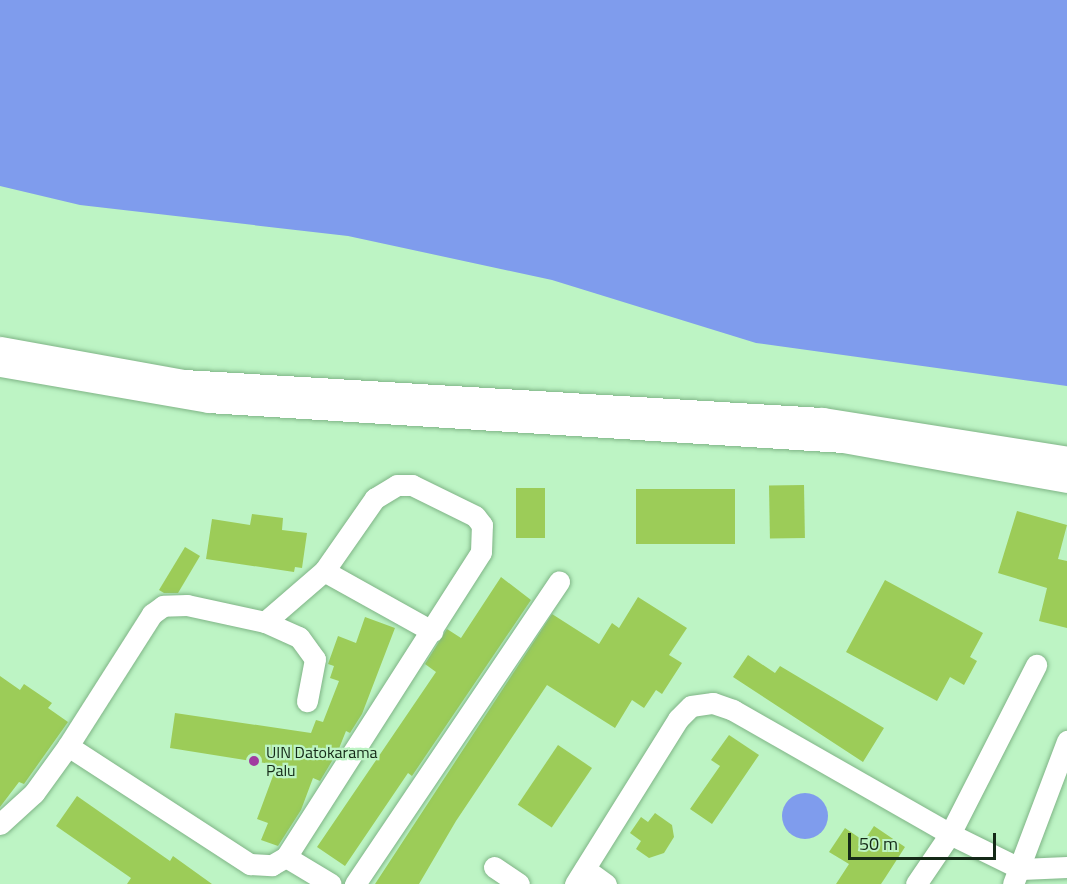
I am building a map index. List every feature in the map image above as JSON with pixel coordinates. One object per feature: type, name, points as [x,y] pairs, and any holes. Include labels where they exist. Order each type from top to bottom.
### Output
[{"type":"main road","points":[[0,350],[184,383],[822,421],[1067,460]]},
{"type":"street","points":[[0,366],[208,402],[843,442],[1067,482]]},
{"type":"street","points":[[68,746],[250,864],[272,865],[286,857],[481,552],[482,525],[475,516],[412,485],[398,485],[375,498],[324,571],[265,622]]},
{"type":"street","points":[[324,571],[432,631]]},
{"type":"street","points":[[356,884],[559,581]]},
{"type":"street","points":[[0,824],[34,793],[68,746],[157,609],[187,605],[265,622],[299,637],[315,659],[307,701]]},
{"type":"street","points":[[916,884],[950,834],[1036,665]]},
{"type":"street","points":[[606,884],[580,877],[678,719],[691,706],[713,703],[733,710],[950,834],[1017,877],[1067,867]]},
{"type":"street","points":[[1017,877],[1067,741]]},
{"type":"street","points":[[286,857],[331,884]]},
{"type":"street","points":[[494,867],[519,884]]},
{"type":"water","points":[[0,0],[1067,0],[1067,386],[756,343],[552,280],[348,236],[80,205],[0,186]]},
{"type":"water","points":[[805,793],[821,800],[828,816],[821,832],[805,839],[789,832],[782,816],[789,800]]},
{"type":"building","points":[[804,485],[805,538],[770,539],[769,486]]},
{"type":"building","points":[[516,488],[545,488],[545,538],[516,538]]},
{"type":"building","points":[[636,489],[735,489],[735,544],[636,544]]},
{"type":"building","points":[[1017,511],[1067,525],[1058,559],[1067,561],[1067,628],[1039,621],[1047,588],[998,573]]},
{"type":"building","points":[[252,514],[283,518],[282,530],[307,533],[302,568],[295,567],[294,572],[206,559],[212,519],[250,525]]},
{"type":"building","points":[[185,547],[200,556],[178,593],[164,593],[159,590]]},
{"type":"building","points":[[501,577],[531,600],[412,776],[408,773],[345,866],[317,847],[436,672],[425,664],[447,629],[461,638]]},
{"type":"building","points":[[885,580],[983,633],[970,657],[977,661],[964,685],[950,677],[937,701],[846,652]]},
{"type":"building","points":[[638,597],[687,628],[669,655],[682,663],[662,694],[656,690],[644,708],[632,700],[615,728],[547,685],[456,821],[419,884],[375,884],[552,614],[599,644],[612,623],[619,628]]},
{"type":"building","points":[[365,617],[395,628],[362,714],[350,733],[346,731],[338,751],[320,781],[313,778],[301,810],[278,846],[261,840],[268,823],[257,819],[277,765],[170,748],[175,713],[311,733],[316,720],[323,722],[339,681],[330,678],[334,666],[328,664],[338,636],[356,643]]},
{"type":"building","points":[[748,655],[775,673],[780,666],[884,728],[863,762],[733,677]]},
{"type":"building","points":[[0,676],[20,690],[24,684],[52,703],[48,708],[68,722],[24,784],[19,782],[0,807]]},
{"type":"building","points":[[729,735],[759,755],[712,824],[690,809],[720,766],[711,760]]},
{"type":"building","points":[[558,745],[592,768],[552,828],[518,805]]},
{"type":"building","points":[[77,796],[170,861],[173,856],[212,884],[127,884],[131,878],[56,826]]},
{"type":"building","points":[[655,813],[672,825],[674,837],[664,853],[649,858],[636,849],[641,841],[630,833],[641,817],[648,822]]},
{"type":"building","points":[[874,826],[905,847],[885,878],[881,884],[836,884],[849,864],[829,852],[845,828],[864,841]]},
{"type":"place","name":"UIN Datokarama Palu","points":[[254,761]]}]
